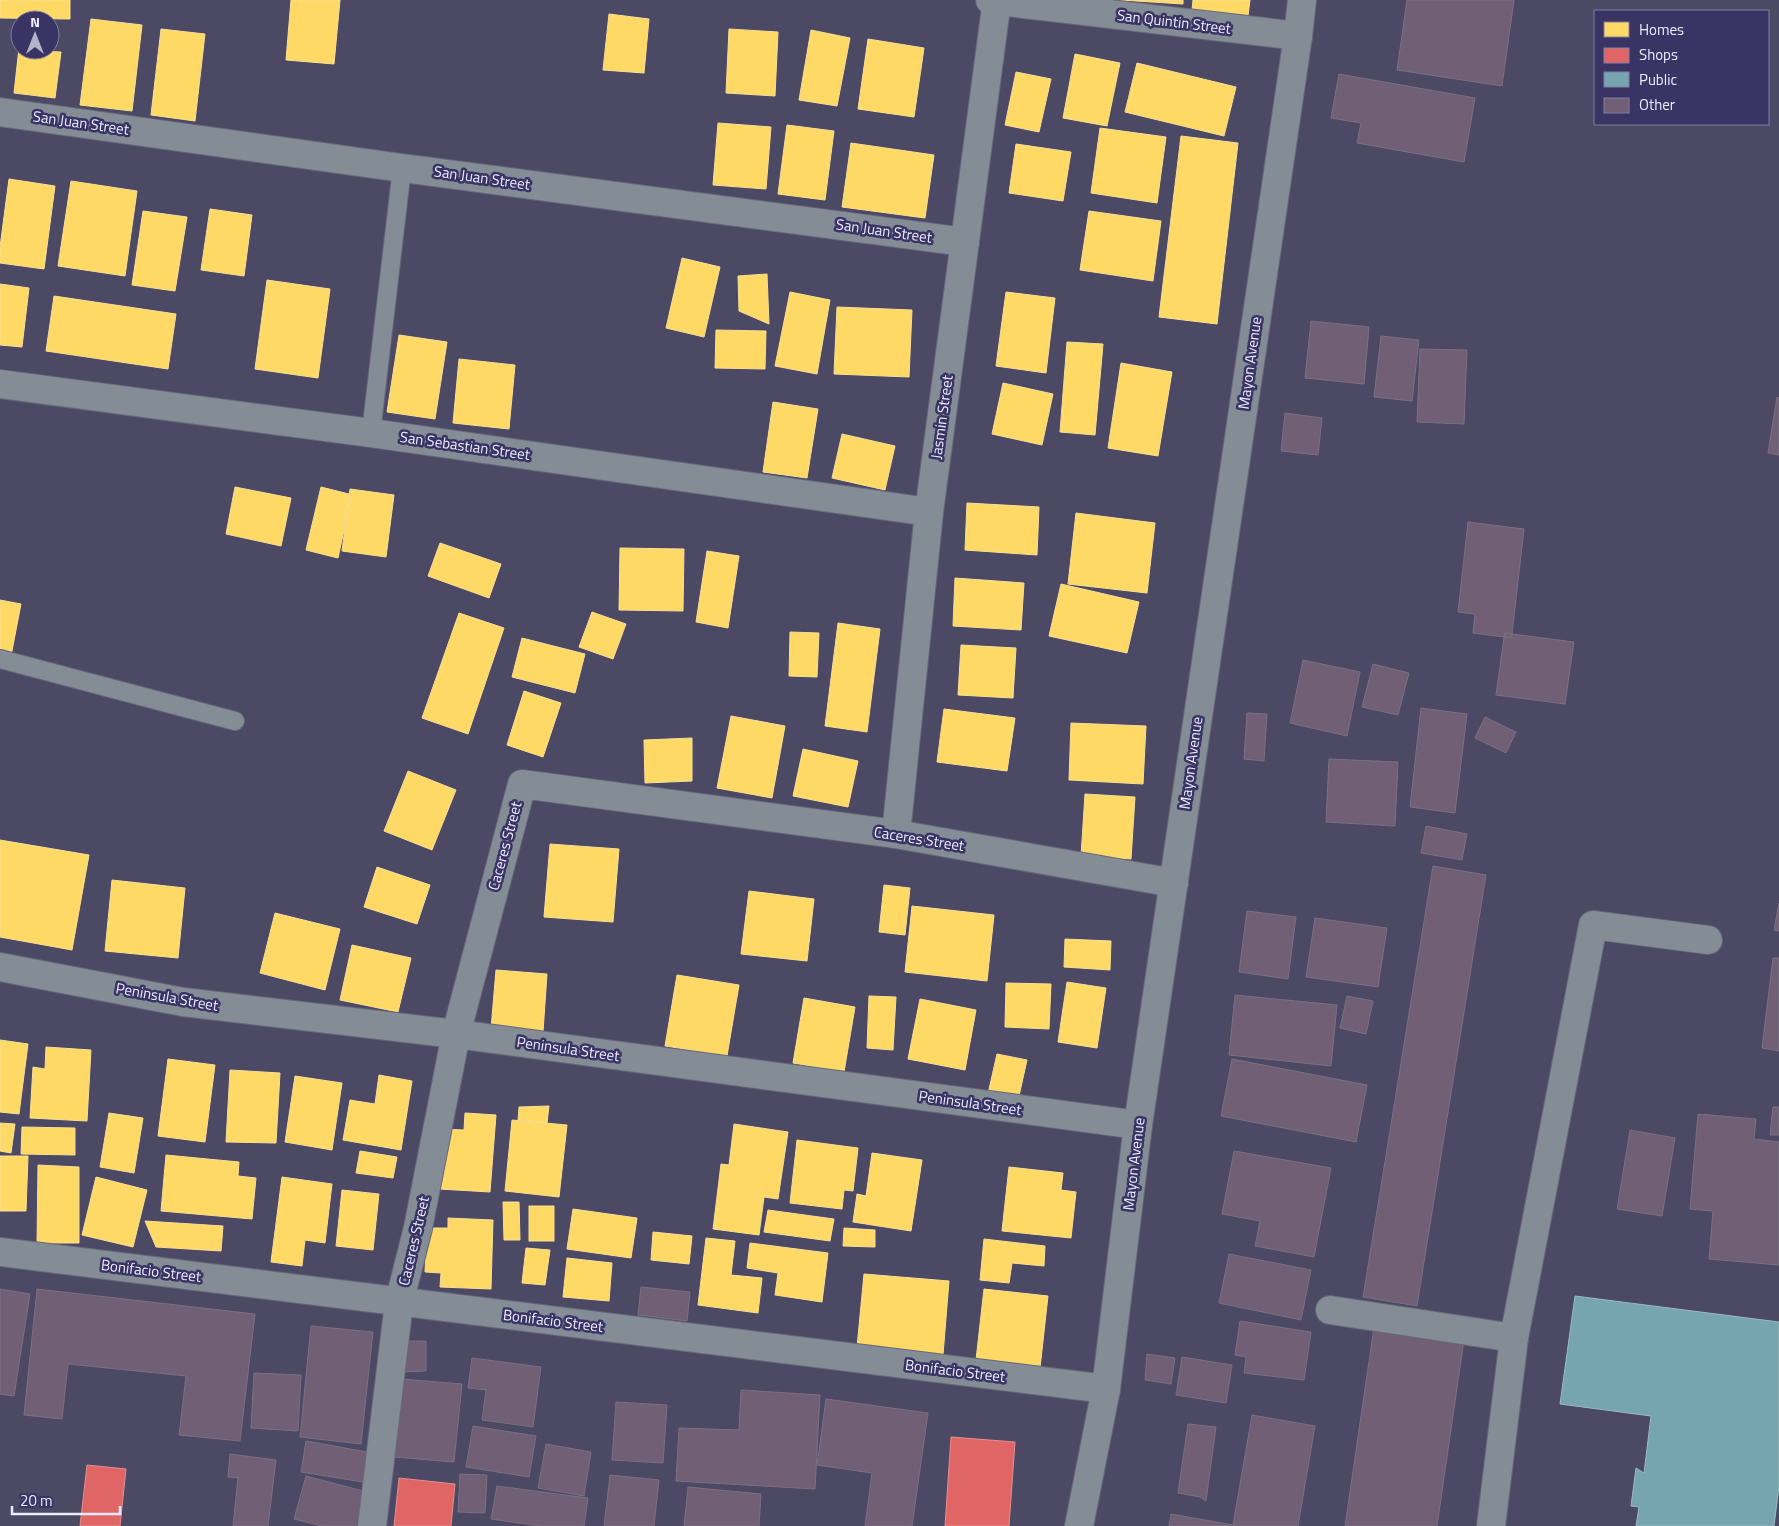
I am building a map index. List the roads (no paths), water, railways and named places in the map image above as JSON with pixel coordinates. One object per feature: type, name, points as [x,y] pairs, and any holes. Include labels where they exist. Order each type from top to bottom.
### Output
[{"type":"street","name":"San Quintin Street","points":[[994,0],[1298,36]]},
{"type":"street","name":"Jasmin Street","points":[[896,834],[929,512],[965,242],[994,0]]},
{"type":"street","name":"Mayon Avenue","points":[[1079,1526],[1106,1389],[1138,1125],[1302,0]]},
{"type":"street","name":"San Juan Street","points":[[0,112],[402,168],[965,242]]},
{"type":"street","name":"San Sebastian Street","points":[[0,384],[371,433],[929,512]]},
{"type":"street","name":"Caceres Street","points":[[372,1526],[399,1302],[418,1228],[456,1034],[522,784],[896,834],[1174,883]]},
{"type":"street","points":[[1491,1526],[1514,1338],[1593,925],[1708,940]]},
{"type":"street","name":"Peninsula Street","points":[[0,967],[183,1002],[456,1034],[1138,1125]]},
{"type":"street","name":"Bonifacio Street","points":[[0,1252],[1106,1389]]},
{"type":"street","points":[[1330,1310],[1514,1338]]},
{"type":"lane","points":[[371,433],[402,168]]},
{"type":"lane","points":[[0,660],[235,721]]}]
